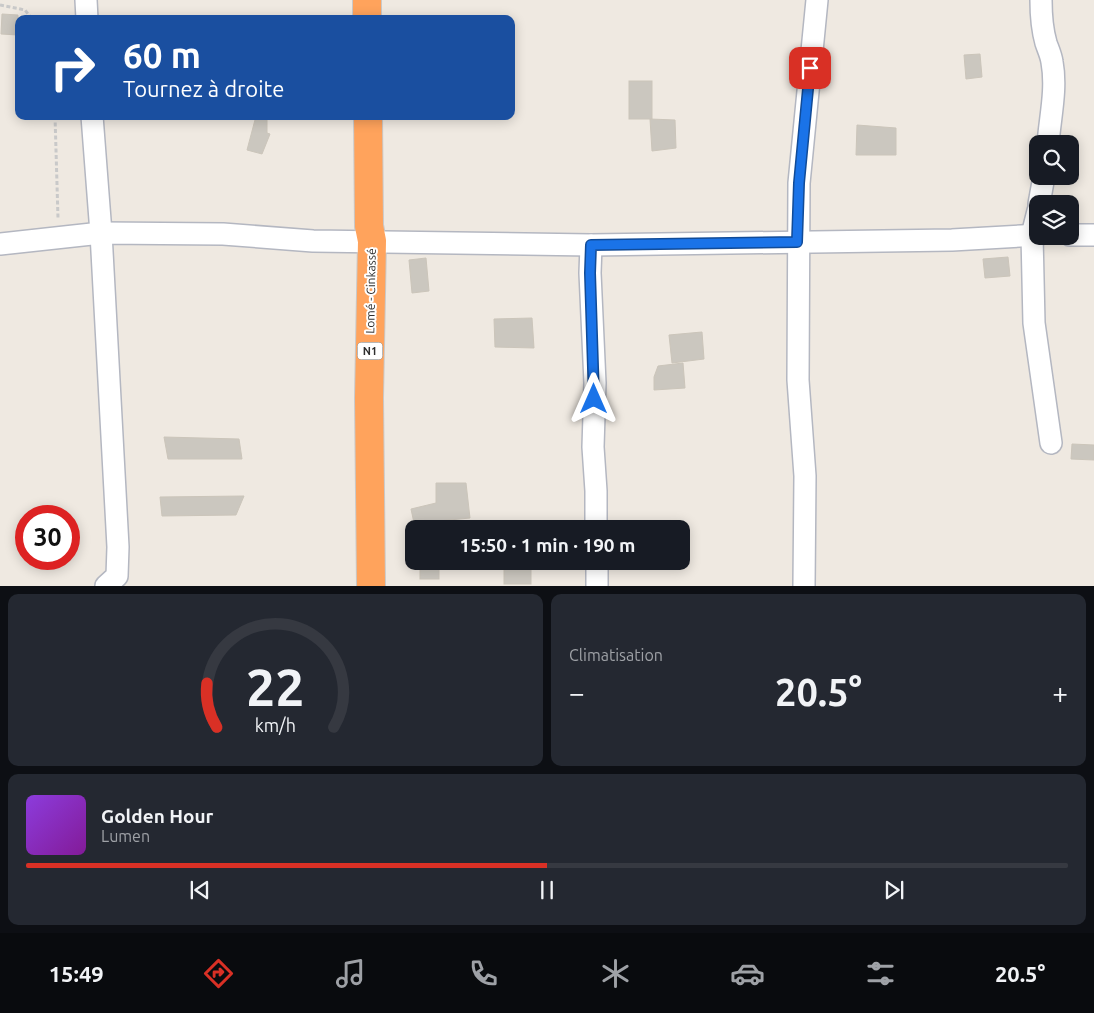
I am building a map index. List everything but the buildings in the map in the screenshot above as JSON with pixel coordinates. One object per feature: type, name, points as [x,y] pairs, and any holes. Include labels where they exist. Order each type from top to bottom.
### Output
[{"type":"highway","points":[[367,0],[367,15]]},
{"type":"highway","name":"Lomé - Cinkassé","points":[[368,120],[369,226],[372,241],[370,398],[371,586]]},
{"type":"street","points":[[86,0],[87,15]]},
{"type":"street","points":[[804,586],[805,476],[798,380],[797,242],[799,183],[817,0]]},
{"type":"street","points":[[1041,0],[1046,42],[1052,61],[1054,98],[1049,135]]},
{"type":"street","points":[[92,120],[102,233],[118,547],[117,576],[106,586]]},
{"type":"street","points":[[0,244],[102,233],[223,234],[313,241],[591,245],[952,240],[1029,235]]},
{"type":"street","points":[[1079,235],[1094,236]]},
{"type":"street","points":[[591,245],[590,273],[595,383],[593,447],[596,520]]},
{"type":"street","points":[[1035,245],[1034,323],[1051,443]]},
{"type":"street","points":[[597,570],[597,586]]},
{"type":"path","points":[[0,4],[25,10],[29,15]]},
{"type":"path","points":[[55,120],[58,238]]},
{"type":"route","points":[[594,399],[595,383],[590,273],[591,245],[797,242],[799,183],[810,68]]}]
